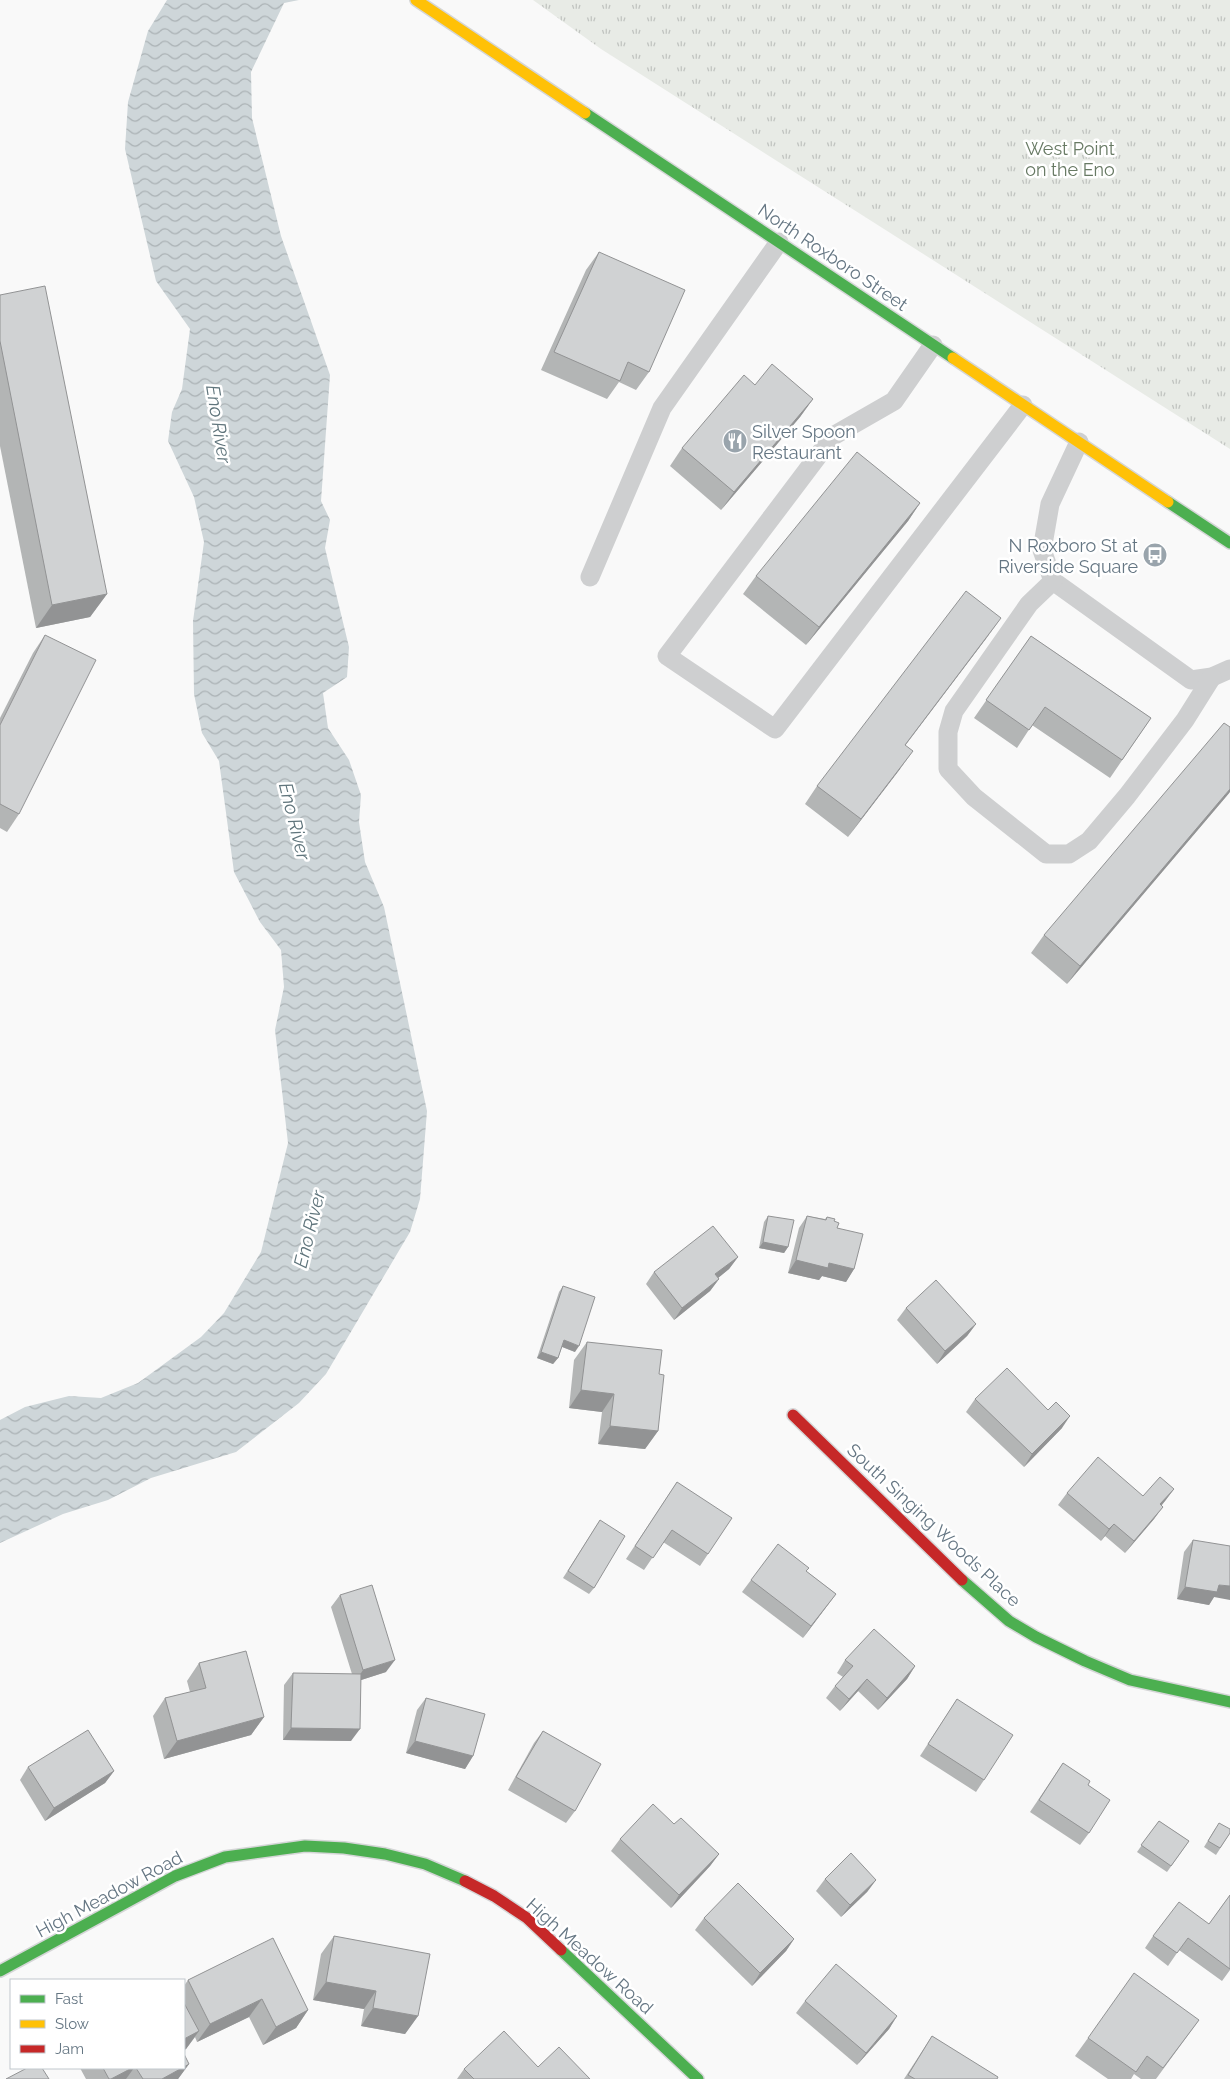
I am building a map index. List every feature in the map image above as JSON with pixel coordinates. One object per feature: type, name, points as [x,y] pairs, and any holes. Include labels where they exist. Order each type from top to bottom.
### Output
[{"type":"main road","name":"North Roxboro Street","points":[[418,2],[1230,543]]},
{"type":"main road","name":"South Singing Woods Place","points":[[793,1415],[972,1589],[1009,1621],[1084,1661],[1130,1680],[1230,1702]]},
{"type":"main road","name":"High Meadow Road","points":[[0,1972],[175,1876],[225,1857],[305,1846],[344,1848],[385,1854],[425,1864],[447,1872],[494,1896],[527,1918],[698,2079]]},
{"type":"lane","points":[[590,577],[662,408],[779,242]]},
{"type":"lane","points":[[932,344],[894,401],[833,436],[667,656],[775,729],[1023,405]]},
{"type":"lane","points":[[1079,442],[1050,504],[1042,550],[1054,581],[1192,680],[1212,677],[1230,669]]},
{"type":"lane","points":[[1054,581],[1029,604],[1015,623],[954,711],[948,732],[948,769],[974,797],[1046,854],[1069,854],[1089,842],[1185,720],[1212,677]]},
{"type":"green space","name":"West Point on the Eno","points":[[533,0],[1230,0],[1230,449],[601,49]]},
{"type":"water","name":"Eno River","points":[[167,0],[299,0],[284,3],[251,72],[252,118],[281,236],[330,375],[321,501],[330,520],[325,548],[349,647],[347,677],[323,693],[328,728],[349,760],[361,795],[359,822],[365,862],[384,907],[427,1111],[420,1199],[410,1232],[326,1374],[299,1403],[236,1452],[151,1478],[108,1500],[63,1514],[0,1543],[0,1420],[25,1407],[69,1396],[101,1398],[138,1383],[201,1337],[224,1313],[261,1252],[288,1143],[275,1030],[284,987],[281,950],[260,922],[234,872],[219,761],[202,733],[194,694],[193,621],[204,542],[194,497],[168,441],[172,412],[182,389],[190,329],[156,281],[125,149],[128,102],[148,31]]},
{"type":"building","points":[[599,252],[685,290],[649,372],[628,362],[620,381],[554,352]]},
{"type":"building","points":[[45,286],[107,594],[52,605],[0,341],[0,295]]},
{"type":"building","name":"Silver Spoon Restaurant","points":[[772,364],[813,399],[734,492],[682,448],[744,375],[755,385]]},
{"type":"building","points":[[857,452],[920,503],[819,627],[756,576]]},
{"type":"building","points":[[966,591],[1001,618],[905,745],[913,751],[861,819],[817,786]]},
{"type":"building","points":[[45,635],[96,660],[19,814],[0,804],[0,725]]},
{"type":"building","points":[[1031,636],[1151,718],[1122,760],[1045,707],[1029,730],[986,700]]},
{"type":"building","points":[[1224,723],[1230,727],[1230,789],[1080,966],[1044,935]]},
{"type":"building","points":[[768,1216],[794,1220],[788,1247],[763,1242]]},
{"type":"building","points":[[807,1216],[826,1220],[827,1217],[835,1219],[834,1221],[839,1223],[837,1228],[863,1234],[854,1269],[829,1263],[828,1268],[796,1260]]},
{"type":"building","points":[[713,1226],[738,1257],[715,1274],[719,1279],[682,1308],[654,1272]]},
{"type":"building","points":[[936,1280],[976,1324],[945,1351],[906,1308]]},
{"type":"building","points":[[563,1286],[595,1297],[579,1346],[564,1340],[558,1358],[541,1352]]},
{"type":"building","points":[[587,1342],[662,1350],[659,1374],[664,1375],[658,1431],[610,1426],[614,1394],[581,1390]]},
{"type":"building","points":[[1007,1368],[1048,1410],[1056,1402],[1070,1416],[1032,1454],[975,1399]]},
{"type":"building","points":[[1098,1457],[1143,1496],[1160,1477],[1174,1489],[1160,1504],[1163,1507],[1134,1541],[1114,1524],[1109,1529],[1067,1493]]},
{"type":"building","points":[[677,1482],[732,1518],[708,1554],[672,1530],[653,1558],[635,1546]]},
{"type":"building","points":[[600,1520],[625,1536],[594,1588],[568,1571]]},
{"type":"building","points":[[1193,1540],[1230,1546],[1230,1586],[1219,1585],[1217,1592],[1185,1587]]},
{"type":"building","points":[[778,1544],[809,1568],[806,1571],[836,1594],[811,1626],[751,1580]]},
{"type":"building","points":[[372,1585],[395,1660],[363,1670],[340,1595]]},
{"type":"building","points":[[874,1629],[915,1666],[887,1698],[867,1679],[849,1699],[835,1686],[853,1666],[845,1660]]},
{"type":"building","points":[[246,1651],[264,1717],[177,1741],[165,1698],[206,1688],[199,1663]]},
{"type":"building","points":[[293,1673],[361,1674],[360,1729],[291,1728]]},
{"type":"building","points":[[426,1698],[485,1714],[473,1756],[415,1741]]},
{"type":"building","points":[[957,1699],[1013,1735],[984,1780],[928,1744]]},
{"type":"building","points":[[88,1730],[114,1771],[54,1808],[28,1767]]},
{"type":"building","points":[[543,1731],[601,1764],[575,1811],[516,1777]]},
{"type":"building","points":[[1063,1763],[1090,1781],[1088,1785],[1110,1800],[1089,1833],[1039,1800]]},
{"type":"building","points":[[653,1804],[674,1824],[681,1818],[719,1854],[679,1895],[620,1839]]},
{"type":"building","points":[[1159,1821],[1189,1841],[1171,1866],[1141,1845]]},
{"type":"building","points":[[1219,1823],[1230,1829],[1230,1833],[1220,1848],[1208,1841]]},
{"type":"building","points":[[851,1853],[876,1880],[850,1905],[825,1879]]},
{"type":"building","points":[[738,1883],[794,1939],[760,1973],[704,1918]]},
{"type":"building","points":[[1230,1895],[1230,1969],[1188,1938],[1177,1953],[1153,1936],[1179,1902],[1209,1924]]},
{"type":"building","points":[[334,1936],[430,1954],[418,2016],[373,2008],[376,1991],[326,1982]]},
{"type":"building","points":[[273,1938],[308,2010],[276,2027],[262,1999],[210,2024],[188,1980]]},
{"type":"building","points":[[836,1964],[897,2016],[866,2053],[805,2001]]},
{"type":"building","points":[[1134,1973],[1199,2020],[1163,2068],[1147,2056],[1136,2072],[1088,2038]]},
{"type":"building","points":[[185,2005],[199,2031],[185,2038]]},
{"type":"building","points":[[504,2031],[538,2067],[559,2047],[590,2079],[474,2079],[464,2069]]},
{"type":"building","points":[[932,2036],[998,2077],[997,2079],[915,2079],[908,2075]]},
{"type":"building","points":[[185,2056],[189,2064],[185,2066]]},
{"type":"building","points":[[25,2069],[43,2069],[49,2079],[6,2079]]},
{"type":"building","points":[[104,2069],[130,2069],[111,2079],[109,2079]]},
{"type":"building","points":[[137,2069],[180,2069],[162,2079],[143,2079]]},
{"type":"traffic: fast","points":[[585,113],[953,358]]},
{"type":"traffic: fast","points":[[1168,502],[1230,543]]},
{"type":"traffic: fast","points":[[962,1580],[1009,1621],[1036,1637],[1085,1661],[1130,1680],[1230,1702]]},
{"type":"traffic: fast","points":[[0,1971],[175,1876],[225,1857],[305,1846],[344,1848],[385,1854],[425,1864],[465,1881]]},
{"type":"traffic: fast","points":[[561,1950],[698,2079]]},
{"type":"traffic: slow","points":[[416,0],[585,113]]},
{"type":"traffic: slow","points":[[953,358],[1168,502]]},
{"type":"traffic: jam","points":[[793,1415],[962,1580]]},
{"type":"traffic: jam","points":[[465,1881],[494,1896],[527,1918],[561,1950]]},
{"type":"place","name":"Silver Spoon Restaurant","points":[[735,441]]},
{"type":"place","name":"N Roxboro St at Riverside Square","points":[[1155,555]]}]
